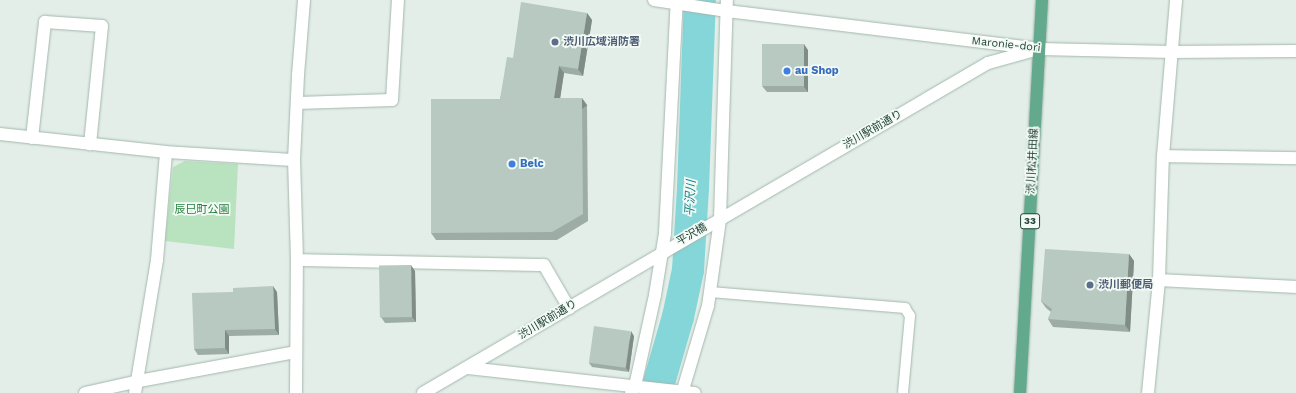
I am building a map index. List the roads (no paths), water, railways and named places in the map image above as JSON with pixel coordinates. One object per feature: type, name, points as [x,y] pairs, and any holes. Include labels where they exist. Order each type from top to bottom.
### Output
[{"type":"main road","name":"渋川松井田線","points":[[1020,393],[1042,0]]},
{"type":"street","points":[[296,393],[297,260],[294,160],[304,0]]},
{"type":"street","points":[[297,103],[392,100],[398,0]]},
{"type":"street","points":[[636,389],[655,295],[665,233],[680,3],[654,0]]},
{"type":"street","points":[[1148,393],[1159,280],[1163,156],[1176,0]]},
{"type":"street","name":"Maronie-dori","points":[[680,3],[724,7],[1039,49],[1172,52],[1296,51]]},
{"type":"street","points":[[468,368],[636,389],[684,392],[710,292],[716,221],[724,7]]},
{"type":"street","points":[[32,138],[45,22],[102,26],[90,144]]},
{"type":"street","name":"渋川駅前通り","points":[[716,221],[988,63],[1039,49]]},
{"type":"street","points":[[0,134],[166,152],[294,160]]},
{"type":"street","points":[[136,393],[157,260],[166,152]]},
{"type":"street","points":[[1163,156],[1296,158]]},
{"type":"street","name":"平沢橋","points":[[673,246],[716,221]]},
{"type":"street","name":"渋川駅前通り","points":[[423,393],[468,368],[673,246]]},
{"type":"street","points":[[297,260],[544,265],[569,308]]},
{"type":"street","points":[[1159,280],[1296,287]]},
{"type":"street","points":[[85,393],[139,380],[296,352]]},
{"type":"lane","points":[[710,292],[905,308],[910,316],[903,393]]},
{"type":"waterway","name":"平沢川","points":[[656,393],[678,317],[688,270],[693,188],[700,0]]},
{"type":"place","name":"渋川広域消防署","points":[[555,42]]},
{"type":"place","name":"au Shop","points":[[787,71]]},
{"type":"place","name":"Belc","points":[[512,164]]},
{"type":"place","name":"渋川郵便局","points":[[1090,285]]},
{"type":"park label","name":"辰巳町公園","points":[[202,210]]}]
